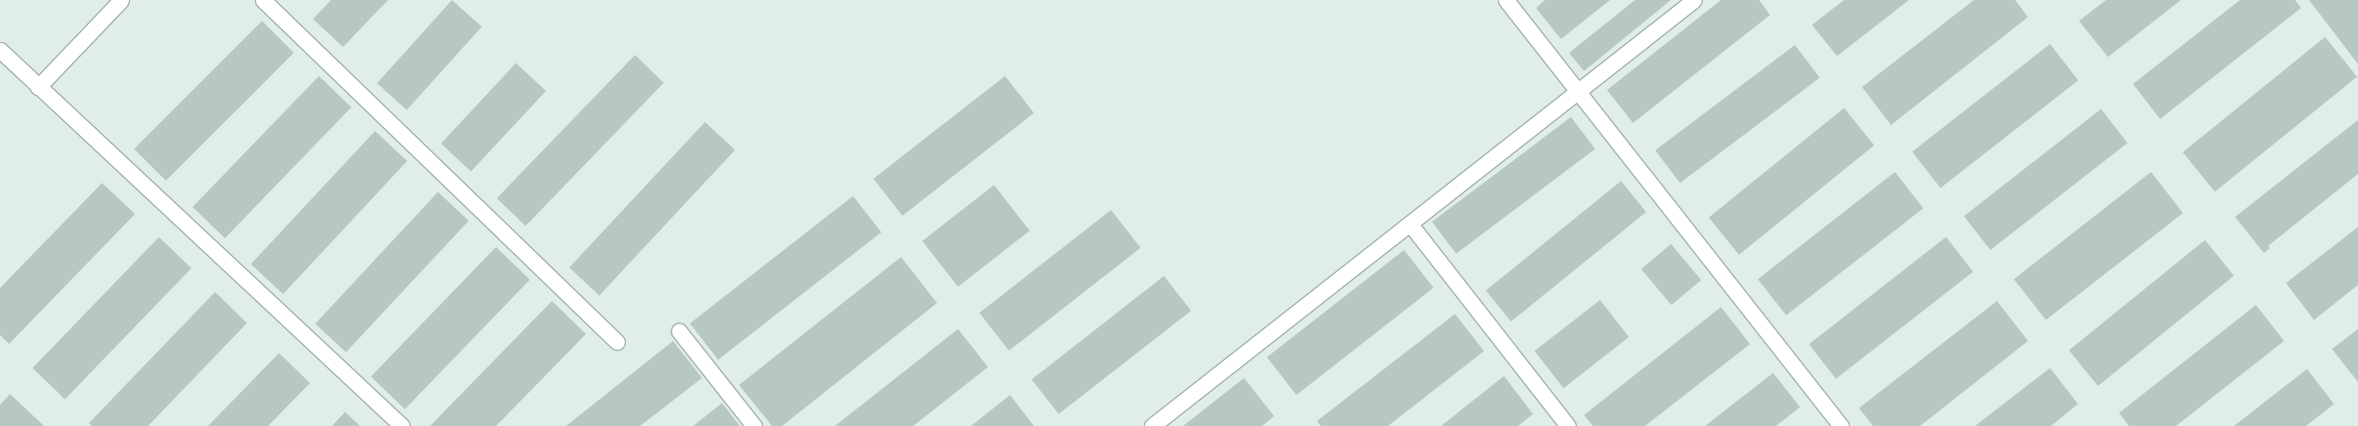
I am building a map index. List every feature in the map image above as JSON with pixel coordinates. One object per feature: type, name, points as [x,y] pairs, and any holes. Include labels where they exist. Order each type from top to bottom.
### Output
[{"type":"street","points":[[38,87],[121,0]]},
{"type":"street","points":[[264,0],[617,342]]},
{"type":"street","points":[[1506,0],[1841,426]]},
{"type":"street","points":[[1152,426],[1694,0]]},
{"type":"street","points":[[0,50],[402,426]]},
{"type":"street","points":[[1410,224],[1568,426]]},
{"type":"street","points":[[679,331],[754,426]]},
{"type":"building","points":[[331,0],[388,0],[343,47],[313,19]]},
{"type":"building","points":[[452,0],[482,27],[407,110],[377,83]]},
{"type":"building","points":[[1545,0],[1610,0],[1561,39],[1536,8]]},
{"type":"building","points":[[1635,0],[1671,0],[1584,71],[1569,53]]},
{"type":"building","points":[[1721,0],[1759,0],[1770,15],[1633,123],[1607,90]]},
{"type":"building","points":[[1844,0],[1909,0],[1837,56],[1812,25]]},
{"type":"building","points":[[1974,0],[2015,0],[2028,17],[1891,125],[1862,87]]},
{"type":"building","points":[[2106,0],[2181,0],[2108,57],[2079,21]]},
{"type":"building","points":[[2240,0],[2295,0],[2301,8],[2160,119],[2133,84]]},
{"type":"building","points":[[2309,0],[2358,0],[2358,64]]},
{"type":"building","points":[[262,21],[294,53],[166,181],[134,149]]},
{"type":"building","points":[[2325,37],[2357,77],[2215,192],[2183,152]]},
{"type":"building","points":[[2050,44],[2078,80],[1940,188],[1912,152]]},
{"type":"building","points":[[1795,45],[1820,78],[1680,183],[1655,150]]},
{"type":"building","points":[[635,55],[664,83],[526,226],[497,198]]},
{"type":"building","points":[[516,63],[546,91],[471,171],[441,143]]},
{"type":"building","points":[[319,76],[351,107],[225,238],[193,207]]},
{"type":"building","points":[[1005,76],[1034,113],[902,216],[873,179]]},
{"type":"building","points":[[1844,108],[1874,145],[1739,255],[1709,218]]},
{"type":"building","points":[[2101,109],[2127,143],[1990,250],[1964,216]]},
{"type":"building","points":[[1571,117],[1595,149],[1456,254],[1432,222]]},
{"type":"building","points":[[2358,120],[2358,174],[2268,246],[2270,248],[2264,253],[2235,217]]},
{"type":"building","points":[[705,122],[735,150],[599,296],[569,268]]},
{"type":"building","points":[[375,131],[407,161],[283,294],[251,264]]},
{"type":"building","points":[[1895,172],[1923,208],[1786,315],[1758,279]]},
{"type":"building","points":[[2151,172],[2183,213],[2046,320],[2014,279]]},
{"type":"building","points":[[1621,181],[1646,212],[1511,322],[1486,291]]},
{"type":"building","points":[[102,183],[135,214],[9,344],[0,335],[0,288]]},
{"type":"building","points":[[994,185],[1030,231],[958,287],[922,241]]},
{"type":"building","points":[[438,192],[469,221],[346,352],[315,324]]},
{"type":"building","points":[[853,196],[881,232],[718,360],[690,323]]},
{"type":"building","points":[[1111,210],[1141,248],[1009,351],[979,313]]},
{"type":"building","points":[[2358,227],[2358,285],[2314,320],[2286,283]]},
{"type":"building","points":[[159,237],[191,268],[65,399],[33,368]]},
{"type":"building","points":[[1946,237],[1973,272],[1836,379],[1809,344]]},
{"type":"building","points":[[2205,240],[2234,276],[2098,386],[2069,350]]},
{"type":"building","points":[[1671,244],[1701,280],[1671,305],[1641,269]]},
{"type":"building","points":[[496,247],[530,280],[405,409],[371,376]]},
{"type":"building","points":[[1404,250],[1434,288],[1296,395],[1267,357]]},
{"type":"building","points":[[901,257],[937,303],[782,426],[772,426],[739,385]]},
{"type":"building","points":[[1164,276],[1191,311],[1059,414],[1032,379]]},
{"type":"building","points":[[215,292],[247,323],[148,426],[92,426],[89,423]]},
{"type":"building","points":[[1600,300],[1629,337],[1564,388],[1535,351]]},
{"type":"building","points":[[552,301],[586,334],[496,426],[430,426]]},
{"type":"building","points":[[1997,301],[2028,341],[1920,426],[1873,426],[1859,408]]},
{"type":"building","points":[[2256,305],[2284,341],[2176,426],[2129,426],[2119,413]]},
{"type":"building","points":[[1721,307],[1750,344],[1645,426],[1593,426],[1584,415]]},
{"type":"building","points":[[1455,314],[1484,351],[1388,426],[1321,426],[1317,421]]},
{"type":"building","points":[[958,329],[988,367],[913,426],[835,426]]},
{"type":"building","points":[[2358,329],[2358,382],[2332,349]]},
{"type":"building","points":[[673,341],[702,378],[640,426],[566,426]]},
{"type":"building","points":[[279,353],[310,383],[268,426],[208,426]]},
{"type":"building","points":[[2050,368],[2078,404],[2051,426],[1975,426]]},
{"type":"building","points":[[2307,369],[2334,404],[2306,426],[2234,426]]},
{"type":"building","points":[[1773,373],[1800,407],[1776,426],[1705,426]]},
{"type":"building","points":[[1504,376],[1533,414],[1518,426],[1441,426]]},
{"type":"building","points":[[1244,378],[1274,416],[1262,426],[1183,426]]},
{"type":"building","points":[[10,394],[44,426],[0,426],[0,405]]},
{"type":"building","points":[[1010,395],[1034,426],[971,426]]},
{"type":"building","points":[[722,403],[740,426],[693,426]]},
{"type":"building","points":[[345,412],[360,426],[332,426]]}]
